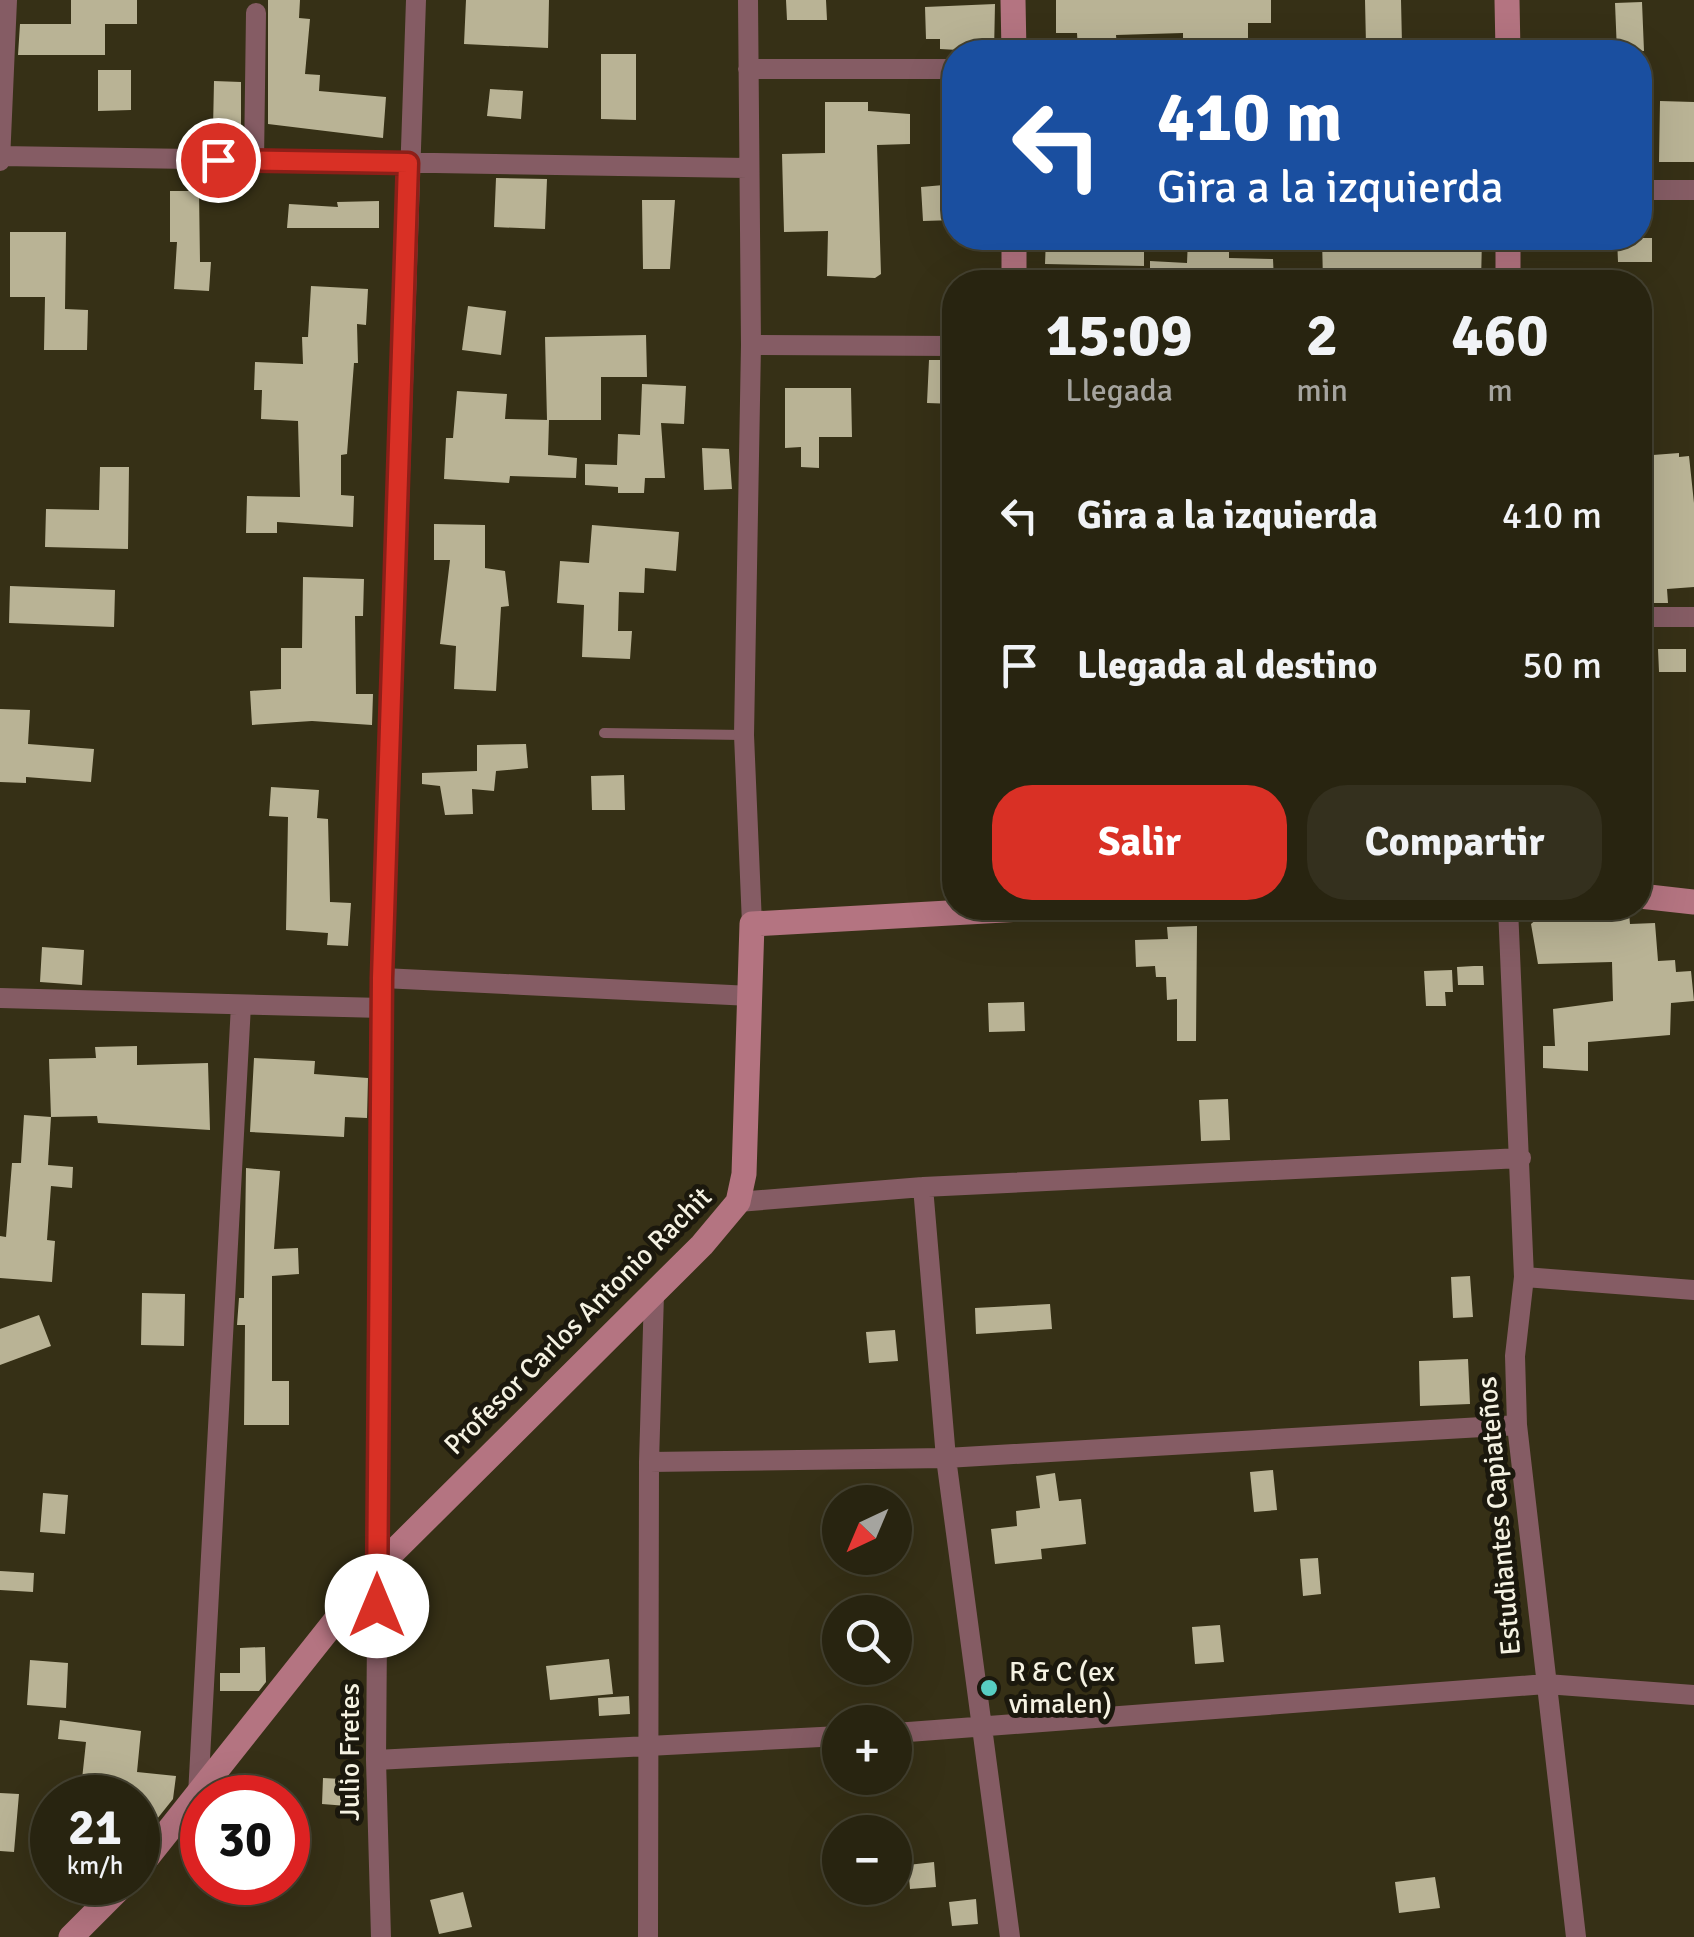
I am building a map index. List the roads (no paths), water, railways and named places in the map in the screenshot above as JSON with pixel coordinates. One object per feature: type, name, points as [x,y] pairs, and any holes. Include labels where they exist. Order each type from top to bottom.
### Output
[{"type":"main road","points":[[1013,0],[1014,40]]},
{"type":"main road","points":[[1507,0],[1508,40]]},
{"type":"main road","points":[[1652,897],[1694,902]]},
{"type":"main road","points":[[752,924],[942,913]]},
{"type":"main road","name":"Profesor Carlos Antonio Rachit","points":[[215,1775],[378,1567],[654,1294],[738,1202],[744,1174],[752,924]]},
{"type":"main road","name":"Profesor Carlos Antonio Rachit","points":[[160,1843],[180,1819]]},
{"type":"main road","points":[[71,1937],[103,1905]]},
{"type":"street","points":[[7,0],[0,158],[747,168]]},
{"type":"street","name":"Julio Fretes","points":[[381,1937],[376,1760],[382,978],[416,0]]},
{"type":"street","points":[[748,0],[752,345],[744,735],[752,924]]},
{"type":"street","points":[[254,160],[256,13]]},
{"type":"street","points":[[748,69],[942,69]]},
{"type":"street","points":[[1652,190],[1694,190]]},
{"type":"street","points":[[752,345],[942,346]]},
{"type":"street","points":[[1652,617],[1694,616]]},
{"type":"street","name":"Estudiantes Capiateños","points":[[1509,920],[1524,1277],[1515,1356],[1517,1424],[1576,1937]]},
{"type":"street","points":[[382,978],[751,996]]},
{"type":"street","points":[[0,998],[382,1008]]},
{"type":"street","points":[[199,1775],[240,1004]]},
{"type":"street","points":[[738,1202],[923,1188],[1521,1158]]},
{"type":"street","points":[[923,1188],[946,1458],[1010,1937]]},
{"type":"street","points":[[1524,1277],[1694,1290]]},
{"type":"street","points":[[648,1937],[648,1462],[654,1294]]},
{"type":"street","points":[[648,1462],[946,1458],[1517,1424]]},
{"type":"street","points":[[912,1733],[1546,1684],[1694,1694]]},
{"type":"street","points":[[376,1760],[822,1737]]},
{"type":"lane","points":[[604,733],[744,735]]},
{"type":"place","name":"R & C (ex vimalen)","points":[[989,1688]]}]
